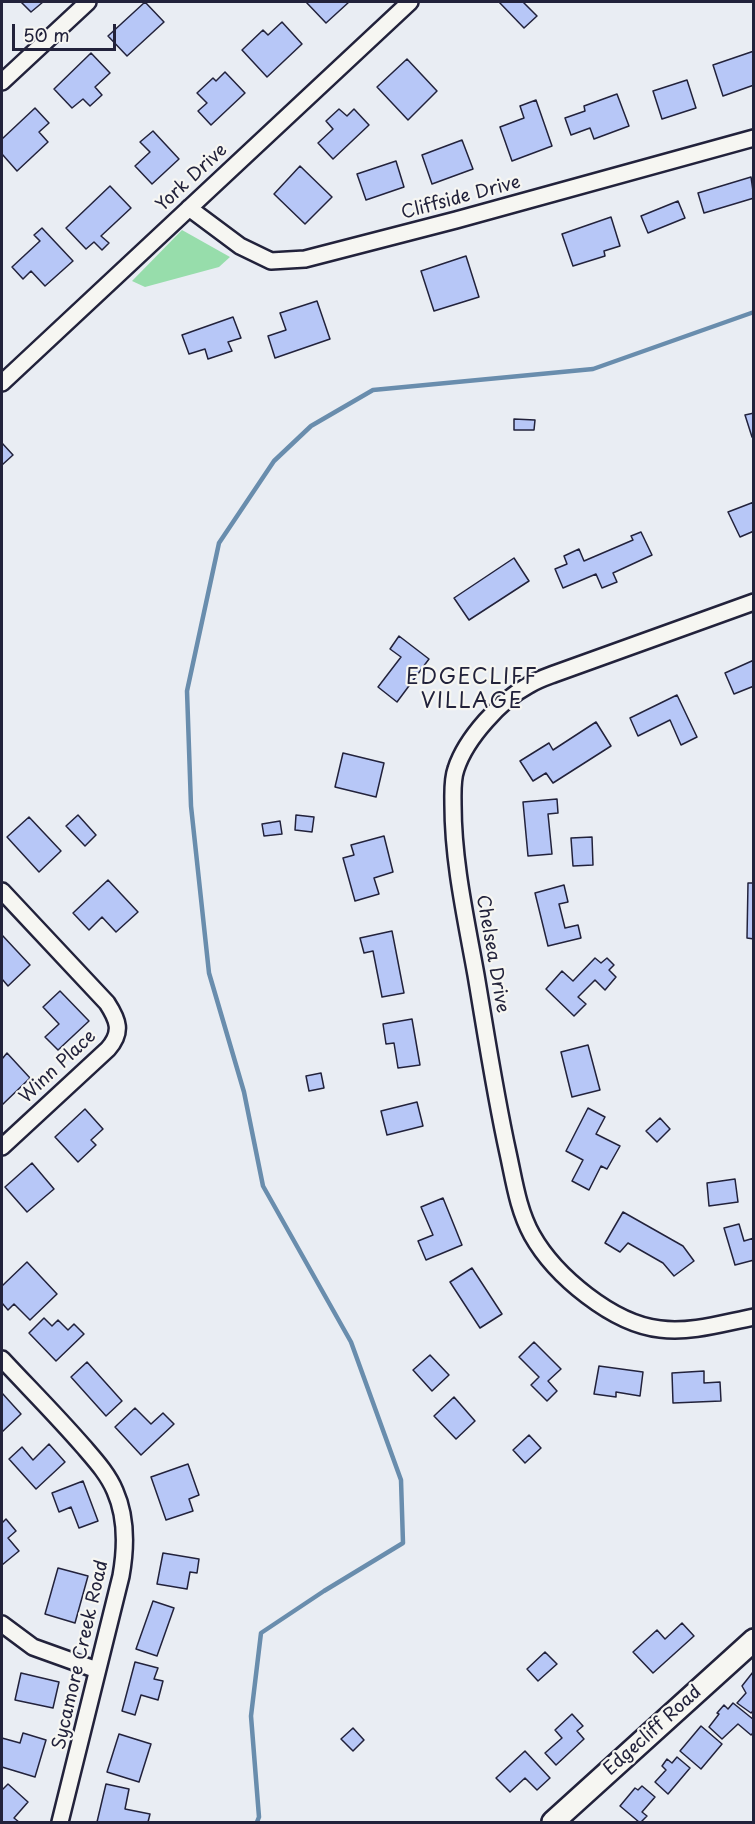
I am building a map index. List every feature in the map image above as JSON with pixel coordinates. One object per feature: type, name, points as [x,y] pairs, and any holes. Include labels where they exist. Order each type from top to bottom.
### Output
[{"type":"street","points":[[2,82],[88,2]]},
{"type":"street","name":"York Drive","points":[[2,383],[410,2]]},
{"type":"street","name":"Cliffside Drive","points":[[189,208],[240,246],[271,261],[305,259],[753,138]]},
{"type":"street","name":"Chelsea Drive","points":[[753,602],[530,684],[516,693],[467,744],[453,779],[453,817],[459,875],[497,1102],[517,1197],[532,1235],[556,1266],[584,1293],[635,1324],[677,1330],[753,1317]]},
{"type":"street","name":"Winn Place","points":[[2,891],[107,1003],[118,1025],[115,1041],[2,1147]]},
{"type":"street","name":"Sycamore Creek Road","points":[[2,1359],[103,1470],[115,1490],[121,1506],[124,1526],[125,1554],[60,1822]]},
{"type":"street","points":[[2,1624],[33,1647],[97,1670]]},
{"type":"street","name":"Edgecliff Road","points":[[553,1822],[753,1640]]},
{"type":"green space","points":[[182,230],[230,257],[219,267],[145,287],[132,281]]},
{"type":"building","points":[[21,2],[43,2],[31,12]]},
{"type":"building","points":[[145,2],[164,22],[127,56],[108,36]]},
{"type":"building","points":[[306,2],[349,2],[326,23]]},
{"type":"building","points":[[499,2],[523,2],[537,16],[524,28]]},
{"type":"building","points":[[282,22],[302,44],[267,77],[242,50],[263,30],[268,35]]},
{"type":"building","points":[[754,51],[754,85],[723,96],[713,65]]},
{"type":"building","points":[[91,53],[110,73],[95,87],[102,95],[90,106],[83,99],[72,108],[54,89]]},
{"type":"building","points":[[407,59],[437,91],[408,120],[377,87]]},
{"type":"building","points":[[225,72],[245,93],[211,125],[198,111],[207,103],[197,93],[213,78],[216,81]]},
{"type":"building","points":[[687,80],[696,108],[662,119],[653,91]]},
{"type":"building","points":[[617,94],[629,126],[594,139],[590,128],[571,135],[565,118],[585,111],[584,106]]},
{"type":"building","points":[[536,100],[552,146],[512,161],[500,127],[524,118],[520,106]]},
{"type":"building","points":[[35,108],[49,123],[39,132],[48,142],[17,171],[2,154],[2,139]]},
{"type":"building","points":[[339,109],[347,116],[354,109],[369,125],[333,159],[318,143],[333,129],[326,121]]},
{"type":"building","points":[[153,131],[179,159],[152,184],[135,166],[150,152],[140,142]]},
{"type":"building","points":[[462,140],[473,169],[432,184],[422,155]]},
{"type":"building","points":[[396,161],[404,187],[366,200],[357,174]]},
{"type":"building","points":[[300,166],[332,197],[305,224],[274,194]]},
{"type":"building","points":[[751,177],[754,198],[704,213],[698,193]]},
{"type":"building","points":[[110,186],[131,208],[101,236],[109,243],[102,250],[94,242],[86,249],[66,228]]},
{"type":"building","points":[[678,201],[685,218],[648,233],[641,216]]},
{"type":"building","points":[[611,217],[620,246],[604,251],[605,256],[573,266],[562,234]]},
{"type":"building","points":[[42,228],[73,261],[45,286],[31,271],[23,279],[12,267],[40,241],[34,235]]},
{"type":"building","points":[[466,256],[479,297],[434,311],[421,271]]},
{"type":"building","points":[[317,301],[330,339],[275,358],[268,336],[286,330],[280,313]]},
{"type":"building","points":[[233,317],[241,338],[228,342],[232,351],[208,359],[205,349],[189,354],[182,335]]},
{"type":"building","points":[[754,413],[754,437],[752,437],[745,415]]},
{"type":"building","points":[[514,419],[535,420],[534,430],[514,430]]},
{"type":"building","points":[[2,443],[13,455],[2,465]]},
{"type":"building","points":[[754,502],[754,531],[740,537],[728,512]]},
{"type":"building","points":[[641,532],[652,555],[613,573],[617,582],[602,588],[596,574],[563,588],[555,569],[567,564],[564,556],[579,549],[584,561],[633,540],[631,536]]},
{"type":"building","points":[[514,558],[529,581],[469,620],[454,598]]},
{"type":"building","points":[[399,636],[429,659],[397,702],[378,687],[401,657],[390,649]]},
{"type":"building","points":[[754,660],[754,686],[734,694],[725,673]]},
{"type":"building","points":[[677,695],[697,737],[681,745],[670,720],[638,736],[630,718]]},
{"type":"building","points":[[596,722],[611,746],[553,783],[546,773],[533,781],[520,761],[549,743],[553,750]]},
{"type":"building","points":[[343,753],[384,763],[376,797],[335,787]]},
{"type":"building","points":[[557,799],[558,813],[548,814],[552,854],[528,856],[523,802]]},
{"type":"building","points":[[78,815],[96,835],[85,846],[66,826]]},
{"type":"building","points":[[296,815],[314,817],[312,832],[295,830]]},
{"type":"building","points":[[29,817],[61,851],[39,872],[7,837]]},
{"type":"building","points":[[280,821],[282,834],[264,836],[262,824]]},
{"type":"building","points":[[384,836],[393,872],[374,878],[379,894],[355,901],[343,858],[354,855],[351,845]]},
{"type":"building","points":[[592,837],[593,865],[573,866],[571,838]]},
{"type":"building","points":[[108,880],[138,912],[116,932],[102,917],[89,930],[73,913]]},
{"type":"building","points":[[748,883],[754,883],[754,939],[747,938]]},
{"type":"building","points":[[564,885],[568,902],[559,904],[565,928],[578,925],[581,938],[548,946],[535,893]]},
{"type":"building","points":[[392,931],[404,993],[382,997],[373,951],[364,953],[360,938]]},
{"type":"building","points":[[2,935],[30,965],[8,986],[2,979]]},
{"type":"building","points":[[595,958],[601,963],[607,958],[614,965],[609,970],[616,977],[605,990],[595,980],[578,997],[586,1004],[574,1016],[546,989],[562,971],[573,981]]},
{"type":"building","points":[[60,991],[89,1021],[58,1050],[45,1037],[59,1024],[43,1007]]},
{"type":"building","points":[[412,1019],[420,1065],[398,1068],[394,1043],[386,1044],[383,1024]]},
{"type":"building","points":[[588,1045],[600,1090],[572,1097],[561,1052]]},
{"type":"building","points":[[7,1053],[30,1078],[2,1105],[2,1059]]},
{"type":"building","points":[[321,1073],[324,1088],[309,1091],[306,1076]]},
{"type":"building","points":[[417,1102],[423,1126],[387,1135],[381,1111]]},
{"type":"building","points":[[588,1108],[605,1117],[596,1134],[620,1146],[607,1169],[601,1166],[589,1190],[572,1181],[583,1160],[566,1151]]},
{"type":"building","points":[[85,1109],[103,1129],[91,1140],[96,1145],[78,1162],[55,1137]]},
{"type":"building","points":[[660,1118],[670,1129],[657,1142],[646,1131]]},
{"type":"building","points":[[32,1163],[54,1189],[27,1212],[5,1187]]},
{"type":"building","points":[[735,1179],[738,1202],[709,1206],[707,1183]]},
{"type":"building","points":[[443,1198],[462,1245],[426,1260],[418,1241],[433,1235],[421,1207]]},
{"type":"building","points":[[623,1212],[683,1246],[694,1261],[674,1276],[663,1263],[628,1243],[620,1252],[605,1243]]},
{"type":"building","points":[[739,1224],[744,1241],[754,1238],[754,1260],[735,1265],[724,1228]]},
{"type":"building","points":[[27,1262],[57,1294],[30,1320],[14,1304],[8,1310],[2,1303],[2,1286]]},
{"type":"building","points":[[472,1268],[502,1314],[480,1328],[450,1282]]},
{"type":"building","points":[[44,1318],[52,1326],[58,1320],[68,1330],[74,1324],[84,1334],[56,1361],[29,1333]]},
{"type":"building","points":[[534,1342],[561,1369],[548,1381],[557,1391],[547,1401],[531,1385],[539,1377],[519,1357]]},
{"type":"building","points":[[430,1355],[449,1375],[432,1391],[413,1370]]},
{"type":"building","points":[[87,1362],[122,1401],[106,1416],[71,1377]]},
{"type":"building","points":[[599,1366],[643,1372],[640,1396],[616,1392],[616,1397],[594,1394]]},
{"type":"building","points":[[704,1371],[704,1383],[720,1382],[721,1401],[673,1403],[672,1373]]},
{"type":"building","points":[[2,1393],[21,1414],[2,1432]]},
{"type":"building","points":[[454,1397],[475,1421],[456,1439],[434,1416]]},
{"type":"building","points":[[135,1408],[151,1424],[163,1413],[174,1424],[141,1455],[115,1427]]},
{"type":"building","points":[[529,1435],[541,1448],[525,1463],[513,1450]]},
{"type":"building","points":[[49,1444],[65,1462],[36,1489],[9,1459],[22,1447],[33,1460]]},
{"type":"building","points":[[188,1464],[199,1495],[189,1499],[193,1511],[166,1520],[151,1477]]},
{"type":"building","points":[[83,1481],[98,1521],[79,1528],[71,1507],[59,1512],[52,1493]]},
{"type":"building","points":[[6,1519],[16,1531],[8,1538],[19,1551],[2,1565],[2,1523]]},
{"type":"building","points":[[163,1553],[199,1559],[197,1573],[190,1572],[187,1589],[157,1584]]},
{"type":"building","points":[[58,1568],[88,1576],[75,1623],[45,1614]]},
{"type":"building","points":[[153,1601],[174,1608],[157,1656],[136,1649]]},
{"type":"building","points":[[682,1623],[694,1636],[653,1673],[633,1652],[657,1630],[665,1639]]},
{"type":"building","points":[[545,1652],[557,1664],[538,1681],[527,1669]]},
{"type":"building","points":[[135,1662],[158,1668],[154,1679],[163,1681],[158,1700],[141,1695],[135,1715],[122,1711]]},
{"type":"building","points":[[753,1672],[754,1710],[751,1713],[737,1703],[746,1693],[742,1686]]},
{"type":"building","points":[[21,1673],[59,1682],[53,1708],[15,1700]]},
{"type":"building","points":[[733,1703],[754,1720],[754,1732],[751,1735],[738,1724],[722,1739],[709,1727],[724,1705],[728,1709]]},
{"type":"building","points":[[572,1714],[583,1726],[577,1731],[584,1739],[556,1765],[545,1753],[562,1738],[555,1730]]},
{"type":"building","points":[[701,1726],[722,1744],[701,1769],[680,1751]]},
{"type":"building","points":[[353,1728],[364,1740],[353,1751],[341,1739]]},
{"type":"building","points":[[23,1733],[46,1740],[35,1777],[2,1767],[2,1738],[20,1743]]},
{"type":"building","points":[[119,1734],[151,1744],[139,1782],[107,1772]]},
{"type":"building","points":[[525,1751],[550,1778],[537,1790],[525,1778],[510,1792],[496,1778]]},
{"type":"building","points":[[677,1757],[690,1768],[668,1794],[655,1782],[666,1770],[662,1766],[667,1759],[672,1763]]},
{"type":"building","points":[[8,1784],[28,1802],[14,1818],[19,1822],[2,1822],[2,1790]]},
{"type":"building","points":[[106,1784],[129,1789],[125,1809],[150,1814],[148,1822],[97,1822]]},
{"type":"building","points":[[642,1786],[655,1797],[642,1812],[647,1816],[639,1822],[620,1806],[635,1788],[638,1790]]},
{"type":"waterway","points":[[257,1822],[259,1817],[251,1716],[261,1633],[403,1543],[401,1480],[351,1342],[263,1186],[244,1092],[209,973],[191,806],[187,691],[219,543],[274,461],[311,426],[373,390],[593,369],[754,312]]},
{"type":"district","name":"EDGECLIFF VILLAGE","points":[[472,690]]}]
